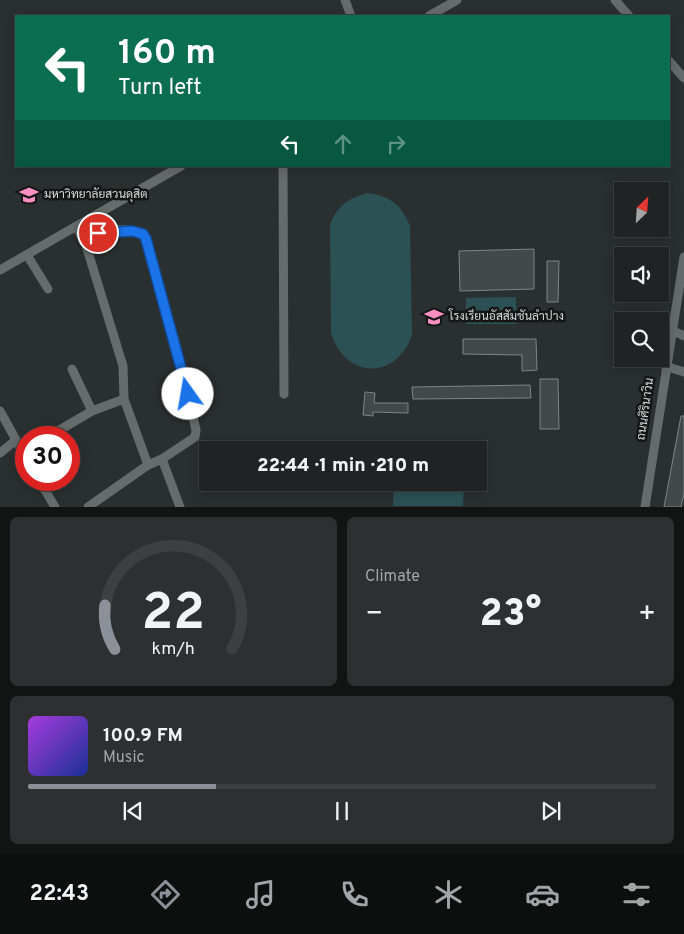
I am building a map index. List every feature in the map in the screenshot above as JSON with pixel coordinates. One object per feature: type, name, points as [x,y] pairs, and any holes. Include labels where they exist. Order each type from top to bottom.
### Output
[{"type":"street","points":[[345,0],[351,15]]},
{"type":"street","points":[[431,15],[457,0]]},
{"type":"street","points":[[615,0],[628,15]]},
{"type":"street","points":[[680,67],[684,78]]},
{"type":"street","points":[[0,270],[179,167]]},
{"type":"street","points":[[283,167],[284,394]]},
{"type":"street","points":[[76,227],[85,242],[123,366],[124,399],[148,465]]},
{"type":"street","points":[[85,242],[98,233],[113,230],[137,232],[143,234],[146,239],[175,341],[196,430],[195,437],[162,459],[148,465],[88,506]]},
{"type":"street","points":[[27,255],[48,289]]},
{"type":"street","name":"ถนนศิรินาวิน","points":[[669,342],[684,257]]},
{"type":"street","points":[[671,330],[684,336]]},
{"type":"street","name":"ถนนศิรินาวิน","points":[[645,506],[665,367]]},
{"type":"street","points":[[668,367],[684,372]]},
{"type":"street","points":[[72,369],[92,410]]},
{"type":"street","points":[[66,426],[92,410],[124,399]]},
{"type":"street","points":[[0,412],[15,438]]},
{"type":"street","points":[[0,452],[15,441]]},
{"type":"street","points":[[162,459],[180,506]]},
{"type":"street","points":[[46,491],[55,506]]},
{"type":"shaded area","points":[[368,193],[389,199],[403,212],[410,226],[412,335],[404,350],[395,361],[383,367],[371,368],[359,366],[347,359],[338,348],[331,333],[330,225],[336,213],[344,204],[355,197]]},
{"type":"shaded area","points":[[516,297],[517,324],[466,324],[466,298]]},
{"type":"shaded area","points":[[394,440],[465,441],[394,441]]},
{"type":"shaded area","points":[[394,491],[464,491],[463,506],[393,506]]},
{"type":"building","points":[[534,249],[534,289],[460,291],[459,251]]},
{"type":"building","points":[[547,261],[559,261],[558,302],[547,302]]},
{"type":"building","points":[[463,339],[536,339],[537,370],[522,371],[522,355],[463,354]]},
{"type":"building","points":[[540,379],[558,379],[559,429],[540,429]]},
{"type":"building","points":[[530,385],[531,398],[413,399],[412,387]]},
{"type":"building","points":[[365,392],[375,393],[374,403],[408,403],[408,413],[373,412],[373,416],[363,415]]},
{"type":"building","points":[[681,416],[684,416],[684,493],[681,507],[664,507]]},
{"type":"place","name":"มหาวิทยาลัยสวนดุสิต","points":[[29,195]]},
{"type":"place","name":"โรงเรียนอัสสัมชันลำปาง","points":[[434,317]]},
{"type":"route","points":[[98,233],[113,230],[132,231],[143,234],[146,239],[188,394]]}]
